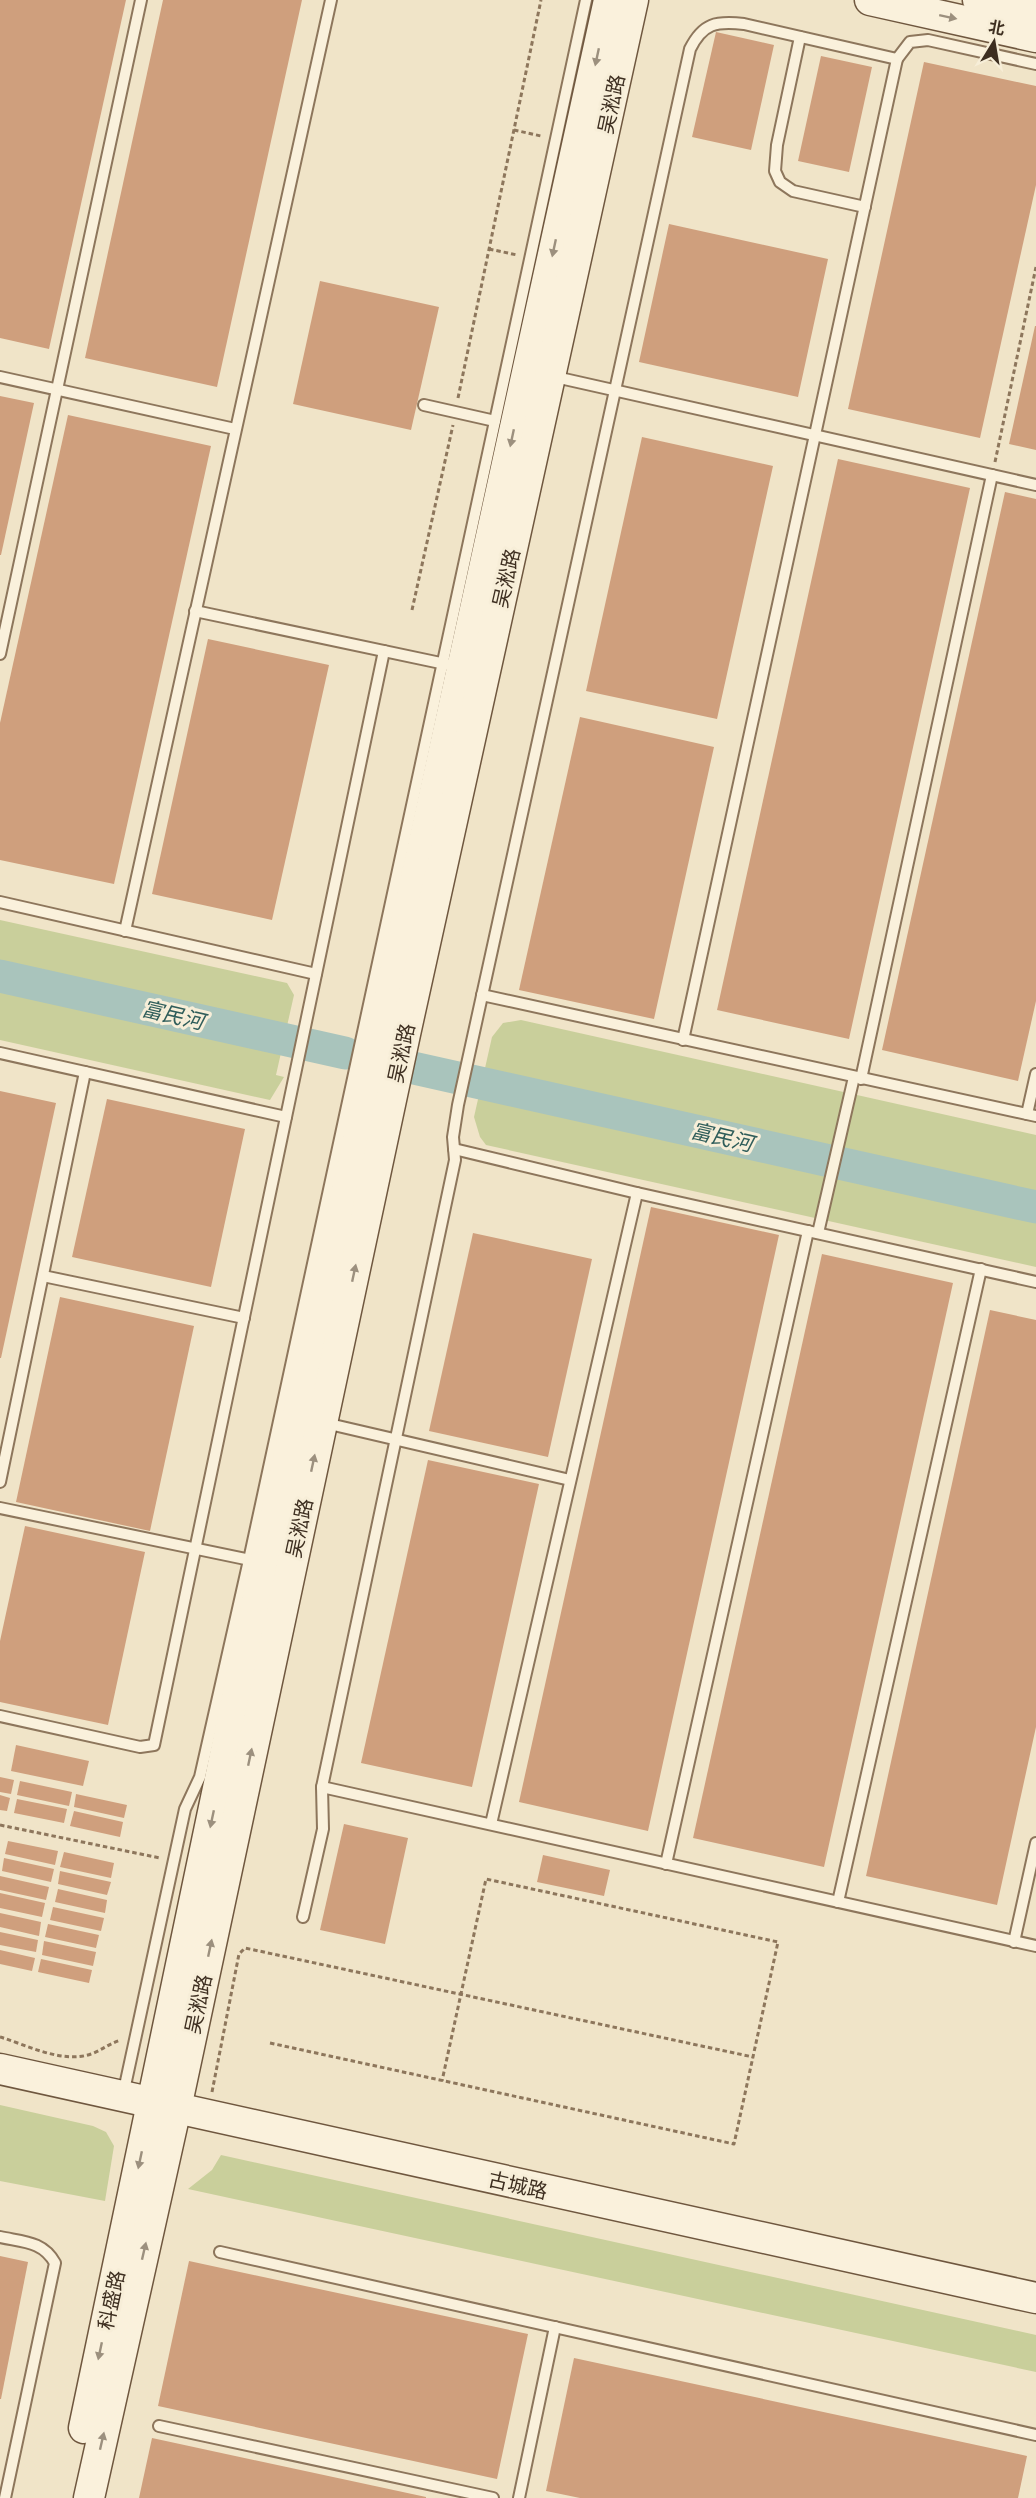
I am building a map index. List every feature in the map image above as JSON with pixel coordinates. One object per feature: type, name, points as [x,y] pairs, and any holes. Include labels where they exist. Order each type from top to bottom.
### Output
[{"type":"main road","name":"吴淞路","points":[[163,2112],[272,1565],[463,668],[609,0]]},
{"type":"main road","name":"吴淞路","points":[[272,1565],[322,1422],[463,668],[551,376],[633,0]]},
{"type":"main road","points":[[870,0],[1036,37]]},
{"type":"main road","points":[[978,0],[1036,13]]},
{"type":"main road","name":"古城路","points":[[0,2069],[121,2103]]},
{"type":"main road","name":"古城路","points":[[0,2084],[163,2112],[1036,2311]]},
{"type":"main road","name":"古城路","points":[[163,2112],[207,2116],[1036,2298]]},
{"type":"main road","name":"科盛路","points":[[69,2498],[163,2112]]},
{"type":"main road","name":"科盛路","points":[[89,2498],[163,2112]]},
{"type":"lane","points":[[0,654],[141,0]]},
{"type":"lane","points":[[125,931],[331,0]]},
{"type":"lane","points":[[195,610],[463,668],[495,421],[586,0]]},
{"type":"lane","points":[[303,1917],[323,1829],[322,1786],[455,1160],[453,1137],[458,1105],[690,50],[698,33],[711,25],[726,22],[897,59]]},
{"type":"lane","points":[[800,37],[777,145],[775,171],[780,182],[793,191],[865,207]]},
{"type":"lane","points":[[683,1040],[897,59],[910,42],[928,40],[1036,64]]},
{"type":"lane","points":[[551,376],[1036,485]]},
{"type":"lane","points":[[0,377],[235,429]]},
{"type":"lane","points":[[424,405],[495,421]]},
{"type":"lane","points":[[666,1863],[813,1232],[826,1200],[857,1078],[992,475]]},
{"type":"lane","points":[[0,1716],[140,1747],[154,1745],[384,651]]},
{"type":"lane","points":[[0,902],[316,974]]},
{"type":"lane","points":[[482,995],[1032,1115],[1036,1074]]},
{"type":"lane","points":[[0,1053],[286,1118]]},
{"type":"lane","points":[[0,1482],[85,1072]]},
{"type":"lane","points":[[454,1149],[637,1193],[1036,1282]]},
{"type":"lane","points":[[491,1824],[637,1193]]},
{"type":"lane","points":[[838,1902],[981,1269]]},
{"type":"lane","points":[[43,1276],[244,1318]]},
{"type":"lane","points":[[322,1422],[570,1480]]},
{"type":"lane","points":[[0,1508],[272,1565],[200,1777],[185,1809],[121,2103]]},
{"type":"lane","points":[[322,1786],[1036,1946]]},
{"type":"lane","points":[[1014,1942],[1036,1843]]},
{"type":"lane","points":[[0,2237],[36,2244],[49,2252],[55,2263],[5,2498]]},
{"type":"lane","points":[[220,2252],[1036,2434]]},
{"type":"lane","points":[[519,2498],[555,2327]]},
{"type":"lane","points":[[159,2426],[493,2498]]},
{"type":"path","points":[[412,610],[456,412],[541,0]]},
{"type":"path","points":[[514,130],[556,140]]},
{"type":"path","points":[[489,249],[531,258]]},
{"type":"path","points":[[992,475],[1036,267]]},
{"type":"path","points":[[0,1825],[174,1861]]},
{"type":"path","points":[[270,2043],[442,2081],[734,2144],[778,1942],[486,1880],[442,2081]]},
{"type":"path","points":[[207,2116],[239,1954],[245,1948],[753,2057]]},
{"type":"path","points":[[0,2037],[38,2050],[81,2056],[91,2054],[118,2040],[135,2040]]},
{"type":"green space","points":[[0,920],[287,983],[294,995],[276,1075],[284,1077],[270,1100],[0,1040]]},
{"type":"green space","points":[[521,1020],[1036,1135],[1036,1267],[486,1145],[480,1137],[474,1117],[492,1037],[503,1023]]},
{"type":"green space","points":[[0,2105],[93,2126],[106,2132],[114,2146],[105,2201],[0,2181]]},
{"type":"green space","points":[[221,2155],[1036,2335],[1036,2372],[188,2189],[212,2170]]},
{"type":"building","points":[[0,0],[126,0],[49,349],[0,338]]},
{"type":"building","points":[[163,0],[302,0],[217,387],[85,358]]},
{"type":"building","points":[[716,32],[774,45],[751,150],[692,137]]},
{"type":"building","points":[[821,56],[872,67],[849,172],[798,161]]},
{"type":"building","points":[[924,62],[1036,86],[1036,185],[980,438],[848,409]]},
{"type":"building","points":[[669,224],[828,259],[798,397],[639,362]]},
{"type":"building","points":[[320,281],[439,307],[411,430],[293,404]]},
{"type":"building","points":[[1036,326],[1036,450],[1009,444]]},
{"type":"building","points":[[0,396],[34,403],[1,555],[0,555]]},
{"type":"building","points":[[68,415],[211,446],[114,884],[0,860],[0,723]]},
{"type":"building","points":[[642,437],[773,466],[717,719],[586,691]]},
{"type":"building","points":[[838,459],[970,488],[849,1039],[717,1010]]},
{"type":"building","points":[[1005,492],[1036,499],[1036,1001],[1018,1081],[882,1050]]},
{"type":"building","points":[[208,639],[329,665],[272,920],[152,894]]},
{"type":"building","points":[[580,717],[714,747],[654,1019],[519,990]]},
{"type":"building","points":[[0,1091],[56,1103],[1,1358],[0,1358]]},
{"type":"building","points":[[107,1099],[245,1129],[211,1287],[72,1257]]},
{"type":"building","points":[[651,1207],[779,1235],[648,1831],[519,1802]]},
{"type":"building","points":[[473,1233],[592,1259],[548,1457],[429,1431]]},
{"type":"building","points":[[822,1254],[953,1283],[824,1867],[693,1838]]},
{"type":"building","points":[[60,1297],[194,1326],[150,1531],[16,1502]]},
{"type":"building","points":[[990,1310],[1036,1320],[1036,1727],[997,1905],[866,1876]]},
{"type":"building","points":[[428,1460],[539,1484],[472,1787],[361,1763]]},
{"type":"building","points":[[25,1526],[145,1552],[108,1725],[0,1702],[0,1641]]},
{"type":"building","points":[[16,1745],[89,1761],[83,1786],[11,1771]]},
{"type":"building","points":[[0,1777],[14,1780],[11,1794],[0,1792]]},
{"type":"building","points":[[20,1781],[72,1792],[69,1806],[17,1795]]},
{"type":"building","points":[[76,1794],[127,1805],[124,1818],[74,1807]]},
{"type":"building","points":[[0,1795],[10,1798],[7,1811],[0,1810]]},
{"type":"building","points":[[17,1799],[67,1809],[64,1823],[14,1813]]},
{"type":"building","points":[[74,1811],[123,1822],[120,1837],[70,1826]]},
{"type":"building","points":[[344,1824],[408,1838],[385,1944],[320,1930]]},
{"type":"building","points":[[8,1841],[58,1851],[55,1865],[5,1854]]},
{"type":"building","points":[[64,1852],[114,1863],[111,1878],[60,1867]]},
{"type":"building","points":[[543,1855],[610,1870],[604,1896],[537,1882]]},
{"type":"building","points":[[4,1858],[54,1869],[51,1882],[2,1871]]},
{"type":"building","points":[[60,1871],[111,1882],[107,1895],[58,1884]]},
{"type":"building","points":[[0,1876],[49,1887],[46,1900],[0,1890]]},
{"type":"building","points":[[58,1889],[107,1900],[105,1913],[55,1902]]},
{"type":"building","points":[[0,1893],[45,1903],[42,1917],[0,1908]]},
{"type":"building","points":[[53,1907],[104,1918],[101,1931],[50,1920]]},
{"type":"building","points":[[0,1913],[41,1922],[39,1936],[0,1927]]},
{"type":"building","points":[[48,1924],[99,1935],[96,1948],[45,1937]]},
{"type":"building","points":[[0,1932],[38,1940],[36,1952],[0,1945]]},
{"type":"building","points":[[44,1941],[96,1952],[93,1966],[42,1955]]},
{"type":"building","points":[[0,1950],[35,1958],[32,1971],[0,1964]]},
{"type":"building","points":[[41,1959],[92,1970],[89,1983],[38,1972]]},
{"type":"building","points":[[0,2256],[28,2262],[1,2399],[0,2399]]},
{"type":"building","points":[[189,2261],[528,2334],[497,2479],[158,2406]]},
{"type":"building","points":[[574,2358],[1027,2456],[1018,2498],[580,2498],[546,2491]]},
{"type":"building","points":[[152,2438],[426,2497],[426,2498],[139,2498]]},
{"type":"waterway","name":"富民河","points":[[0,976],[345,1053]]},
{"type":"waterway","name":"富民河","points":[[409,1067],[1036,1207]]}]
